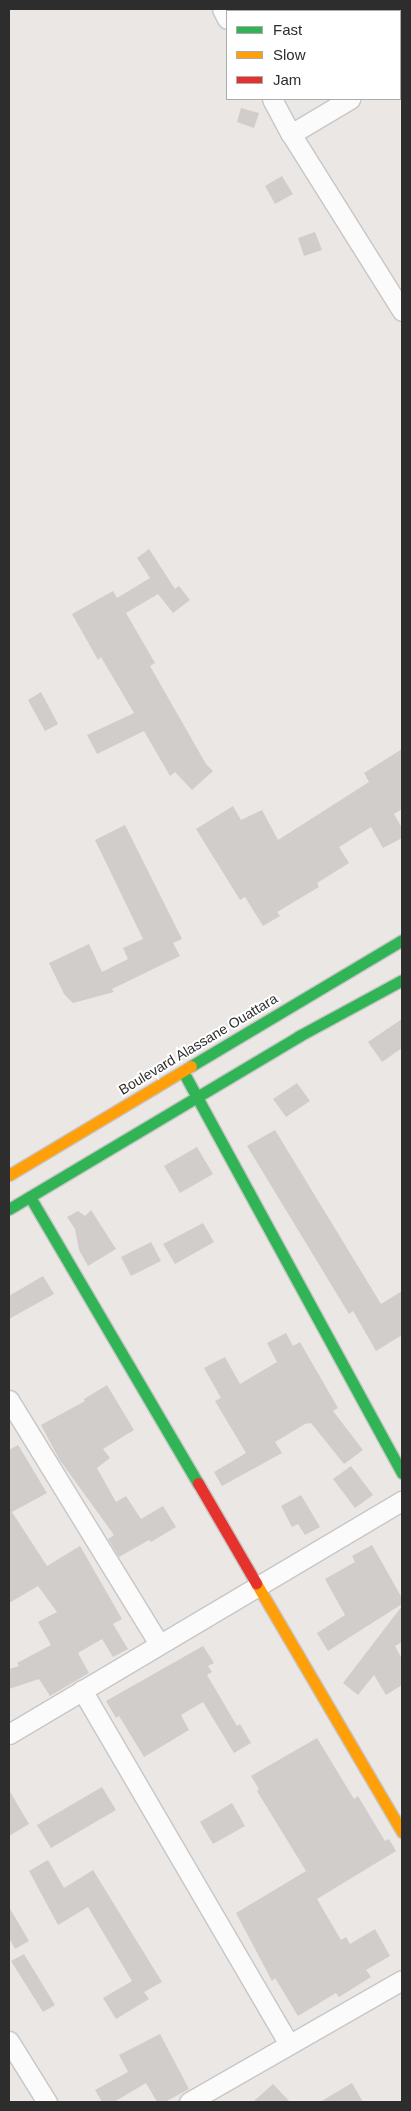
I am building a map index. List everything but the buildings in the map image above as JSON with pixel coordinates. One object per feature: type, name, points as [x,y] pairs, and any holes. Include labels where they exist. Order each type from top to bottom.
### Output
[{"type":"street","points":[[273,100],[291,134],[402,311]]},
{"type":"street","points":[[291,134],[348,100]]},
{"type":"street","name":"Boulevard Alassane Ouattara","points":[[9,1174],[402,940]]},
{"type":"street","points":[[9,1209],[299,1036],[402,980]]},
{"type":"street","points":[[181,1070],[198,1096],[402,1473]]},
{"type":"street","points":[[30,1197],[402,1832]]},
{"type":"street","points":[[9,1400],[159,1644]]},
{"type":"street","points":[[9,1734],[402,1501]]},
{"type":"street","points":[[82,1690],[289,2044]]},
{"type":"street","points":[[189,2102],[402,1980]]},
{"type":"street","points":[[9,2041],[47,2102]]},
{"type":"traffic: fast","points":[[191,1066],[402,940]]},
{"type":"traffic: fast","points":[[9,1209],[299,1036],[402,980]]},
{"type":"traffic: fast","points":[[186,1077],[402,1473]]},
{"type":"traffic: fast","points":[[30,1197],[198,1483]]},
{"type":"traffic: slow","points":[[9,1175],[191,1066]]},
{"type":"traffic: slow","points":[[256,1583],[402,1832]]},
{"type":"traffic: jam","points":[[198,1483],[256,1583]]}]
